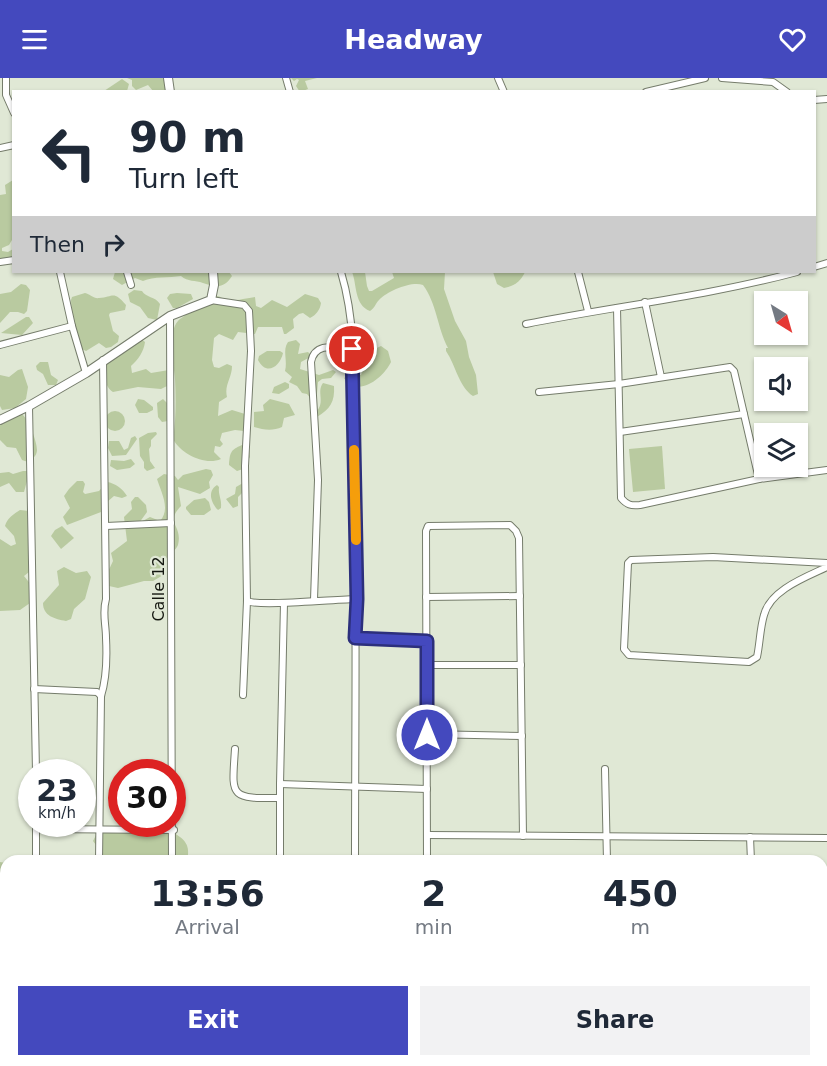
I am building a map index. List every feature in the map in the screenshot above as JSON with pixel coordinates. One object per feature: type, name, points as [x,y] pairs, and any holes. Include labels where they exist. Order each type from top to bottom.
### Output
[{"type":"street","points":[[6,78],[3,96],[12,110]]},
{"type":"street","points":[[654,90],[705,78]]},
{"type":"street","points":[[722,78],[773,82],[784,90]]},
{"type":"street","points":[[60,273],[72,326],[86,373]]},
{"type":"street","points":[[127,273],[131,285]]},
{"type":"street","points":[[211,300],[214,285],[213,273]]},
{"type":"street","points":[[341,273],[347,291],[352,349],[357,599],[355,855]]},
{"type":"street","points":[[578,273],[588,311]]},
{"type":"street","points":[[526,324],[588,311],[753,284],[793,273]]},
{"type":"street","points":[[0,420],[86,373],[170,316],[211,300],[244,305],[249,311],[251,351],[246,466],[247,601],[243,695]]},
{"type":"street","points":[[645,302],[661,377]]},
{"type":"street","points":[[617,308],[621,498],[625,503],[632,506],[759,480],[827,470]]},
{"type":"street","name":"Calle 12","points":[[170,316],[173,759]]},
{"type":"street","points":[[0,345],[72,326]]},
{"type":"street","points":[[314,600],[318,480],[311,362],[313,354],[322,347],[352,349]]},
{"type":"street","points":[[99,855],[101,696],[106,682],[106,636],[103,613],[106,599],[106,526],[103,360]]},
{"type":"street","points":[[539,392],[618,384],[730,367],[734,371],[759,480]]},
{"type":"street","points":[[29,406],[36,759]]},
{"type":"street","points":[[620,432],[744,414]]},
{"type":"street","points":[[106,526],[171,523]]},
{"type":"street","points":[[427,855],[426,531],[428,526],[510,525],[519,538],[523,836]]},
{"type":"street","points":[[713,557],[827,565],[783,591],[769,603],[764,614],[758,657],[754,661],[629,655],[624,649],[628,563],[632,560],[713,557]]},
{"type":"street","points":[[426,597],[520,596]]},
{"type":"street","points":[[247,601],[252,604],[357,599]]},
{"type":"street","points":[[280,855],[284,603]]},
{"type":"street","points":[[355,638],[427,641]]},
{"type":"street","points":[[427,665],[521,665]]},
{"type":"street","points":[[34,689],[97,692],[101,696]]},
{"type":"street","points":[[427,735],[522,736]]},
{"type":"street","points":[[236,749],[233,785],[237,792],[243,796],[280,798]]},
{"type":"street","points":[[605,769],[607,855]]},
{"type":"street","points":[[280,784],[427,789]]},
{"type":"street","points":[[98,829],[108,829]]},
{"type":"street","points":[[427,835],[827,838]]},
{"type":"street","points":[[36,837],[36,855]]},
{"type":"street","name":"Calle 12","points":[[172,855],[174,837]]},
{"type":"street","points":[[750,837],[751,855]]},
{"type":"green space","points":[[127,78],[168,78],[168,90],[152,90],[148,85],[136,90],[132,86],[132,80]]},
{"type":"green space","points":[[291,78],[317,78],[305,81],[308,89],[305,90],[299,90],[296,86],[299,80],[294,81]]},
{"type":"green space","points":[[122,79],[129,84],[127,90],[106,90]]},
{"type":"green space","points":[[12,181],[12,240],[9,245],[2,248],[2,251],[8,252],[12,250],[12,258],[0,260],[0,195],[6,194],[5,185]]},
{"type":"green space","points":[[115,273],[230,273],[232,276],[226,283],[219,286],[189,280],[181,276],[143,281],[135,278],[122,285],[113,279]]},
{"type":"green space","points":[[352,273],[365,273],[367,286],[369,291],[372,291],[394,278],[392,273],[445,273],[444,289],[455,321],[466,341],[476,375],[478,394],[473,396],[461,382],[446,351],[448,348],[428,292],[423,285],[412,284],[394,290],[379,300],[370,311],[361,304]]},
{"type":"green space","points":[[493,273],[524,273],[517,283],[511,286],[504,288],[497,284]]},
{"type":"green space","points":[[21,284],[26,285],[30,290],[27,311],[24,314],[10,312],[0,323],[0,294],[11,292]]},
{"type":"green space","points":[[134,290],[142,291],[160,304],[157,320],[148,318],[140,307],[130,302],[128,294]]},
{"type":"green space","points":[[85,293],[97,298],[116,296],[126,305],[125,310],[109,315],[113,331],[119,336],[118,342],[111,347],[106,348],[99,343],[86,351],[80,348],[72,321],[71,300],[72,297]]},
{"type":"green space","points":[[170,294],[191,294],[193,299],[173,308],[167,298]]},
{"type":"green space","points":[[305,294],[318,298],[321,303],[320,308],[310,318],[303,313],[299,314],[293,319],[294,328],[286,334],[282,327],[258,327],[255,334],[238,332],[233,340],[219,334],[214,338],[212,360],[214,367],[219,368],[227,364],[232,366],[227,397],[219,402],[218,416],[232,410],[245,414],[244,431],[235,430],[222,433],[220,440],[223,444],[220,447],[215,446],[214,452],[221,459],[201,460],[187,454],[173,439],[176,394],[172,341],[178,321],[217,296],[226,300],[255,297],[256,306],[261,308],[272,300],[287,307]]},
{"type":"green space","points":[[29,317],[33,323],[22,335],[1,333]]},
{"type":"green space","points":[[140,338],[145,342],[140,355],[131,366],[132,373],[146,369],[151,373],[169,370],[169,385],[161,389],[138,387],[113,392],[106,383],[107,363]]},
{"type":"green space","points":[[296,340],[300,344],[298,354],[308,352],[312,356],[301,362],[300,369],[319,375],[333,370],[336,372],[331,378],[318,382],[314,399],[289,382],[292,377],[285,371],[286,345]]},
{"type":"green space","points":[[381,346],[388,351],[391,362],[388,368],[370,384],[356,386],[350,384],[344,378],[350,374],[361,375],[362,355]]},
{"type":"green space","points":[[267,351],[283,353],[276,366],[269,369],[261,365],[258,360],[259,356]]},
{"type":"green space","points":[[40,362],[48,362],[51,375],[58,380],[56,385],[48,385],[43,374],[37,370],[36,366]]},
{"type":"green space","points":[[22,369],[28,387],[26,399],[15,408],[2,410],[0,375],[9,377]]},
{"type":"green space","points":[[285,382],[289,384],[289,388],[279,394],[272,393],[274,387]]},
{"type":"green space","points":[[323,383],[334,386],[334,396],[328,408],[317,417],[316,412],[320,405],[320,390]]},
{"type":"green space","points":[[138,399],[144,400],[153,407],[153,410],[139,413],[135,405]]},
{"type":"green space","points":[[163,399],[168,404],[168,421],[162,422],[158,417],[157,403]]},
{"type":"green space","points":[[270,399],[289,404],[295,415],[284,418],[282,427],[279,428],[268,430],[254,427],[254,412],[264,411],[263,405]]},
{"type":"green space","points":[[115,411],[122,414],[125,421],[122,428],[115,431],[108,428],[105,421],[108,414]]},
{"type":"green space","points":[[21,413],[29,425],[37,446],[36,454],[28,462],[22,460],[16,448],[7,447],[0,440],[0,420]]},
{"type":"green space","points":[[156,432],[149,449],[150,461],[155,468],[147,471],[140,456],[139,438]]},
{"type":"green space","points":[[135,436],[137,439],[126,455],[112,456],[108,448],[109,441],[119,441],[124,450],[128,448],[131,438]]},
{"type":"green space","points":[[242,445],[249,450],[250,457],[243,469],[237,471],[229,465],[231,452]]},
{"type":"green space","points":[[662,446],[665,489],[633,492],[629,449]]},
{"type":"green space","points":[[131,459],[135,464],[130,468],[117,470],[110,466],[111,460]]},
{"type":"green space","points":[[206,469],[211,470],[213,475],[209,482],[210,488],[200,494],[178,487],[181,506],[176,512],[174,521],[179,538],[178,545],[166,559],[165,574],[153,581],[118,588],[109,586],[106,576],[113,561],[111,553],[127,541],[124,517],[132,509],[131,502],[135,497],[146,505],[147,512],[139,523],[150,517],[160,521],[165,506],[157,479],[164,474],[175,476],[178,480],[183,475]]},
{"type":"green space","points":[[29,471],[30,476],[24,492],[16,492],[9,483],[0,487],[0,473],[13,474]]},
{"type":"green space","points":[[77,481],[83,481],[85,484],[83,492],[85,494],[99,491],[107,482],[118,487],[127,496],[122,498],[114,496],[101,512],[67,525],[63,517],[70,508],[64,496]]},
{"type":"green space","points":[[243,483],[243,492],[238,497],[238,506],[233,508],[226,499],[235,494],[236,487]]},
{"type":"green space","points":[[217,485],[221,505],[218,510],[211,497],[212,490]]},
{"type":"green space","points":[[205,498],[211,510],[204,515],[191,515],[186,507],[194,500]]},
{"type":"green space","points":[[20,510],[29,511],[35,520],[29,572],[24,576],[32,586],[30,603],[20,610],[0,611],[0,539],[11,546],[16,544],[14,536],[5,526],[9,518]]},
{"type":"green space","points":[[62,526],[74,538],[61,549],[51,536]]},
{"type":"green space","points":[[64,567],[76,573],[87,571],[91,577],[85,599],[74,609],[71,619],[66,621],[47,614],[43,603],[59,585],[57,571]]},
{"type":"green space","points":[[101,831],[108,831],[108,837],[180,837],[186,843],[188,855],[102,855],[93,841]]},
{"type":"slow traffic","points":[[354,450],[356,540]]},
{"type":"route","points":[[352,349],[357,599],[355,638],[427,641],[427,735]]}]
